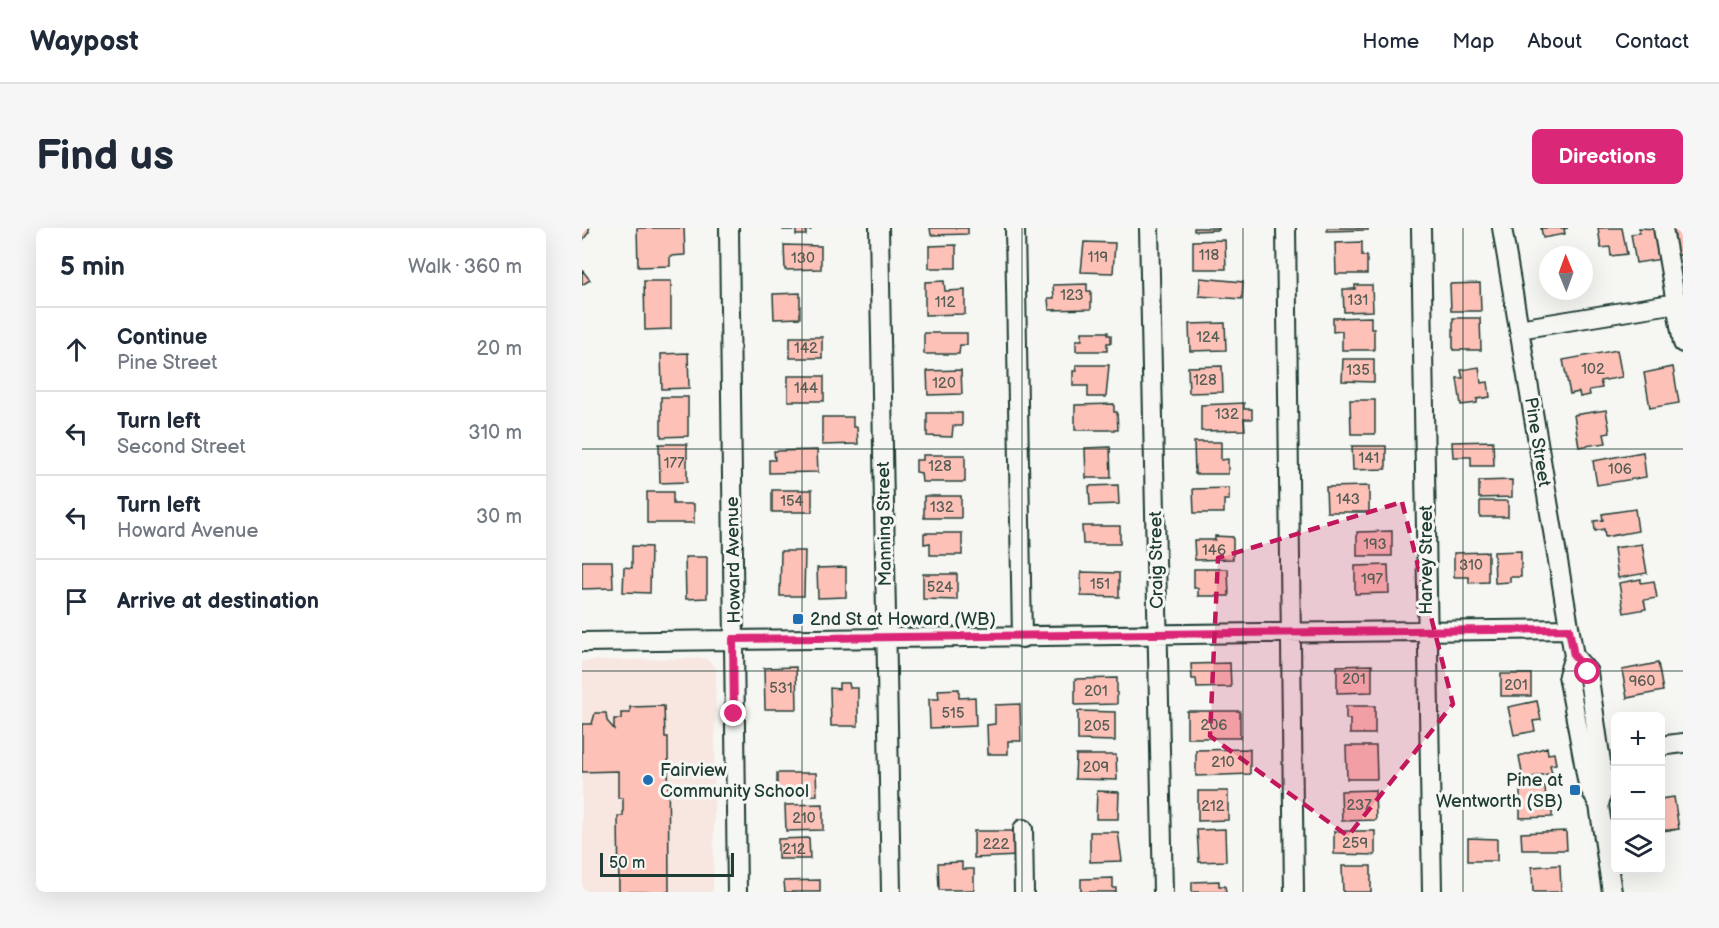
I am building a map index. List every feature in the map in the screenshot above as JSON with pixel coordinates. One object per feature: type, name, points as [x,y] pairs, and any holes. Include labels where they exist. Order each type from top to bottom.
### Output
[{"type":"street","name":"Howard Avenue","points":[[729,228],[737,892]]},
{"type":"street","name":"Manning Street","points":[[879,228],[891,892]]},
{"type":"street","points":[[1015,228],[1022,638]]},
{"type":"street","name":"Craig Street","points":[[1149,228],[1163,892]]},
{"type":"street","points":[[1286,228],[1294,892]]},
{"type":"street","name":"Harvey Street","points":[[1420,228],[1432,892]]},
{"type":"street","name":"Pine Street","points":[[1502,228],[1574,656],[1568,675],[1588,785],[1599,805],[1612,892]]},
{"type":"street","points":[[1663,228],[1679,302],[1683,344]]},
{"type":"street","points":[[1519,329],[1679,302]]},
{"type":"street","points":[[582,642],[1569,629]]},
{"type":"street","name":"Pine Street","points":[[1574,656],[1588,672],[1608,754],[1599,805]]},
{"type":"street","points":[[1665,745],[1683,742]]},
{"type":"street","points":[[1582,757],[1608,754]]},
{"type":"street","points":[[1023,829],[1024,892]]},
{"type":"highlighted area","points":[[1402,502],[1453,704],[1348,836],[1210,736],[1218,558]]},
{"type":"shaded area","name":"Fairview Community School","points":[[705,658],[716,667],[713,892],[582,892],[582,661]]},
{"type":"building","points":[[582,228],[589,228],[589,232],[582,241]]},
{"type":"building","points":[[637,228],[684,228],[685,255],[670,256],[670,266],[638,267]]},
{"type":"building","points":[[783,228],[811,228],[811,230],[806,230],[806,235],[796,235],[796,230],[783,230]]},
{"type":"building","points":[[930,228],[968,228],[968,234],[931,235]]},
{"type":"building","points":[[1194,228],[1219,228],[1219,230],[1194,231]]},
{"type":"building","points":[[1327,228],[1368,228],[1368,230],[1327,231]]},
{"type":"building","points":[[1541,228],[1568,228],[1564,229],[1565,234],[1543,238]]},
{"type":"building","points":[[1598,228],[1622,228],[1627,254],[1611,256],[1610,247],[1601,248]]},
{"type":"building","points":[[1639,228],[1656,229],[1662,259],[1636,263],[1631,234],[1639,233]]},
{"type":"building","points":[[1672,228],[1683,228],[1683,254],[1676,256]]},
{"type":"building","points":[[1225,240],[1226,269],[1193,269],[1193,241]]},
{"type":"building","points":[[1084,242],[1115,243],[1113,273],[1081,272]]},
{"type":"building","points":[[1362,242],[1362,256],[1367,256],[1367,274],[1336,274],[1335,243]]},
{"type":"building","points":[[784,245],[821,246],[821,269],[785,270]]},
{"type":"building","points":[[956,245],[956,268],[929,268],[929,246]]},
{"type":"building","points":[[582,270],[590,280],[582,285]]},
{"type":"building","points":[[1200,278],[1243,282],[1242,299],[1199,296]]},
{"type":"building","points":[[644,281],[671,281],[671,329],[645,330]]},
{"type":"building","points":[[944,281],[945,291],[965,290],[965,314],[925,315],[925,282]]},
{"type":"building","points":[[1480,283],[1481,311],[1451,311],[1450,284]]},
{"type":"building","points":[[1087,284],[1087,291],[1091,291],[1091,309],[1049,310],[1048,298],[1054,298],[1053,285]]},
{"type":"building","points":[[1355,285],[1372,285],[1373,311],[1344,312],[1343,289],[1355,289]]},
{"type":"building","points":[[800,293],[800,318],[774,319],[773,294]]},
{"type":"building","points":[[1371,317],[1371,329],[1374,329],[1374,350],[1342,350],[1342,331],[1333,332],[1333,318]]},
{"type":"building","points":[[1453,318],[1480,318],[1481,350],[1453,350]]},
{"type":"building","points":[[1225,323],[1226,350],[1190,351],[1189,324]]},
{"type":"building","points":[[1082,332],[1108,332],[1108,335],[1111,335],[1111,343],[1107,343],[1107,351],[1076,351],[1076,340],[1082,340]]},
{"type":"building","points":[[924,333],[967,333],[967,345],[960,345],[959,354],[924,354]]},
{"type":"building","points":[[790,337],[822,337],[822,358],[790,358]]},
{"type":"building","points":[[1617,350],[1622,377],[1600,381],[1602,388],[1589,390],[1590,395],[1580,397],[1579,392],[1570,394],[1563,360]]},
{"type":"building","points":[[688,353],[689,388],[662,389],[661,354]]},
{"type":"building","points":[[1343,359],[1374,359],[1374,382],[1342,381]]},
{"type":"building","points":[[1076,365],[1109,365],[1106,397],[1088,397],[1088,386],[1073,386],[1073,371],[1077,371]]},
{"type":"building","points":[[1222,366],[1223,392],[1189,393],[1188,367]]},
{"type":"building","points":[[1479,367],[1481,383],[1488,382],[1490,397],[1477,399],[1477,403],[1461,405],[1457,378],[1463,378],[1461,370]]},
{"type":"building","points":[[1673,367],[1679,403],[1650,408],[1644,373]]},
{"type":"building","points":[[961,370],[962,394],[928,395],[927,371]]},
{"type":"building","points":[[788,376],[824,376],[824,401],[788,401]]},
{"type":"building","points":[[661,397],[688,397],[688,436],[661,437]]},
{"type":"building","points":[[1350,400],[1375,400],[1375,434],[1351,434]]},
{"type":"building","points":[[1244,403],[1244,409],[1252,409],[1252,419],[1244,419],[1245,430],[1201,431],[1201,405]]},
{"type":"building","points":[[1114,404],[1118,430],[1075,430],[1075,405]]},
{"type":"building","points":[[1606,410],[1610,433],[1604,434],[1606,443],[1579,447],[1574,415]]},
{"type":"building","points":[[927,413],[962,413],[962,426],[953,426],[952,437],[927,436]]},
{"type":"building","points":[[822,417],[853,417],[853,427],[857,427],[858,444],[822,445]]},
{"type":"building","points":[[1493,441],[1494,466],[1471,466],[1471,457],[1453,457],[1452,442]]},
{"type":"building","points":[[1194,442],[1221,442],[1221,460],[1228,459],[1228,474],[1195,474]]},
{"type":"building","points":[[659,444],[687,444],[687,482],[660,483]]},
{"type":"building","points":[[1352,446],[1386,446],[1386,469],[1353,470]]},
{"type":"building","points":[[1110,447],[1111,478],[1086,478],[1085,448]]},
{"type":"building","points":[[817,450],[818,472],[769,473],[769,460],[775,460],[774,451]]},
{"type":"building","points":[[1643,452],[1646,477],[1597,485],[1593,461]]},
{"type":"building","points":[[923,455],[965,455],[965,482],[922,482],[921,473],[916,472],[916,460],[923,460]]},
{"type":"building","points":[[1512,480],[1512,497],[1479,498],[1479,481]]},
{"type":"building","points":[[1118,485],[1119,504],[1090,505],[1089,486]]},
{"type":"building","points":[[1369,486],[1369,512],[1327,512],[1326,487]]},
{"type":"building","points":[[1229,488],[1229,500],[1224,500],[1224,513],[1194,513],[1193,489]]},
{"type":"building","points":[[772,490],[812,490],[812,512],[772,512]]},
{"type":"building","points":[[647,492],[673,492],[673,504],[694,504],[694,523],[647,523]]},
{"type":"building","points":[[924,496],[961,496],[961,518],[924,518]]},
{"type":"building","points":[[1480,501],[1508,501],[1508,517],[1480,517]]},
{"type":"building","points":[[1635,509],[1638,531],[1605,537],[1604,529],[1595,531],[1594,521],[1603,520],[1602,514]]},
{"type":"building","points":[[1082,526],[1120,526],[1120,544],[1083,544]]},
{"type":"building","points":[[1392,531],[1392,556],[1357,556],[1357,532]]},
{"type":"building","points":[[924,533],[962,533],[962,555],[930,555],[930,543],[924,544]]},
{"type":"building","points":[[1215,536],[1233,537],[1233,559],[1195,560],[1194,540],[1215,540]]},
{"type":"building","points":[[1642,544],[1647,573],[1618,578],[1614,548]]},
{"type":"building","points":[[632,546],[651,547],[650,593],[623,592],[624,567],[632,568]]},
{"type":"building","points":[[781,551],[805,551],[804,596],[780,596]]},
{"type":"building","points":[[1521,551],[1521,577],[1510,577],[1510,582],[1495,583],[1494,552]]},
{"type":"building","points":[[1488,552],[1488,582],[1469,583],[1469,577],[1454,577],[1454,553]]},
{"type":"building","points":[[685,557],[707,557],[707,598],[686,599]]},
{"type":"building","points":[[582,561],[612,561],[613,588],[582,589]]},
{"type":"building","points":[[1388,565],[1389,593],[1355,594],[1355,566]]},
{"type":"building","points":[[846,567],[846,597],[818,598],[817,568]]},
{"type":"building","points":[[1194,569],[1228,569],[1229,596],[1198,596],[1198,588],[1194,588]]},
{"type":"building","points":[[1081,572],[1119,573],[1119,597],[1081,596]]},
{"type":"building","points":[[923,574],[957,574],[957,600],[923,599]]},
{"type":"building","points":[[1641,579],[1641,583],[1654,581],[1657,598],[1644,600],[1646,609],[1624,613],[1619,583]]},
{"type":"building","points":[[1230,663],[1231,687],[1197,688],[1196,679],[1192,679],[1191,664]]},
{"type":"building","points":[[1658,663],[1663,691],[1627,698],[1622,670]]},
{"type":"building","points":[[1372,665],[1372,692],[1337,693],[1337,666]]},
{"type":"building","points":[[796,667],[797,709],[765,709],[764,668]]},
{"type":"building","points":[[1501,674],[1531,674],[1531,696],[1501,696]]},
{"type":"building","points":[[1117,678],[1117,704],[1075,705],[1075,679]]},
{"type":"building","points":[[839,683],[849,683],[850,688],[858,688],[858,726],[831,726],[830,688],[839,689]]},
{"type":"building","points":[[959,689],[959,698],[975,697],[976,726],[930,728],[929,699],[939,699],[938,690]]},
{"type":"building","points":[[1537,701],[1541,720],[1533,721],[1535,731],[1514,735],[1508,707]]},
{"type":"building","points":[[1020,704],[1021,741],[1008,741],[1008,754],[988,754],[987,725],[995,724],[995,705]]},
{"type":"building","points":[[664,706],[665,737],[668,737],[669,892],[619,892],[618,816],[623,816],[623,798],[618,798],[618,771],[582,772],[582,724],[592,724],[595,713],[606,713],[607,721],[614,729],[614,719],[621,719],[621,713],[630,713],[630,707]]},
{"type":"building","points":[[1346,706],[1375,706],[1375,734],[1350,734],[1350,719],[1346,719]]},
{"type":"building","points":[[1078,711],[1115,712],[1115,741],[1078,740]]},
{"type":"building","points":[[1187,711],[1240,711],[1240,738],[1187,738]]},
{"type":"building","points":[[1346,746],[1376,746],[1377,779],[1347,779]]},
{"type":"building","points":[[1547,747],[1548,754],[1554,753],[1556,764],[1550,765],[1552,773],[1523,779],[1519,756]]},
{"type":"building","points":[[1250,749],[1250,774],[1196,776],[1196,750]]},
{"type":"building","points":[[1076,755],[1116,755],[1117,780],[1075,779]]},
{"type":"building","points":[[777,773],[816,773],[817,795],[777,796]]},
{"type":"building","points":[[1520,786],[1545,786],[1546,800],[1552,800],[1552,817],[1520,818]]},
{"type":"building","points":[[1375,790],[1376,820],[1342,821],[1341,791]]},
{"type":"building","points":[[1097,791],[1119,792],[1118,819],[1096,819]]},
{"type":"building","points":[[1198,791],[1228,791],[1228,820],[1198,821]]},
{"type":"building","points":[[1674,797],[1679,829],[1665,830],[1665,798]]},
{"type":"building","points":[[823,804],[823,830],[786,831],[785,805]]},
{"type":"building","points":[[1225,829],[1226,861],[1199,862],[1197,830]]},
{"type":"building","points":[[974,831],[1017,831],[1018,856],[974,858]]},
{"type":"building","points":[[1334,831],[1375,831],[1375,855],[1334,854]]},
{"type":"building","points":[[1566,831],[1567,850],[1522,850],[1521,833]]},
{"type":"building","points":[[1090,832],[1118,832],[1122,861],[1090,862]]},
{"type":"building","points":[[809,838],[810,859],[778,859],[778,839]]},
{"type":"building","points":[[1468,838],[1497,839],[1497,861],[1468,861]]},
{"type":"building","points":[[962,862],[962,869],[974,869],[974,890],[939,890],[938,863]]},
{"type":"building","points":[[1560,865],[1561,892],[1533,892],[1532,867]]},
{"type":"building","points":[[1342,866],[1371,866],[1371,892],[1343,892]]},
{"type":"building","points":[[1113,878],[1113,888],[1116,888],[1116,892],[1078,892],[1081,891],[1081,879]]},
{"type":"building","points":[[820,880],[820,892],[785,892],[784,881]]},
{"type":"building","points":[[1219,881],[1219,886],[1225,886],[1226,892],[1192,892],[1192,882]]},
{"type":"place","name":"2nd St at Howard (WB)","points":[[798,619]]},
{"type":"place","name":"Fairview Community School","points":[[648,780]]},
{"type":"place","name":"Pine at Wentworth (SB)","points":[[1575,790]]},
{"type":"route","points":[[734,714],[733,639],[1158,636],[1569,629],[1574,656],[1588,672]]}]
